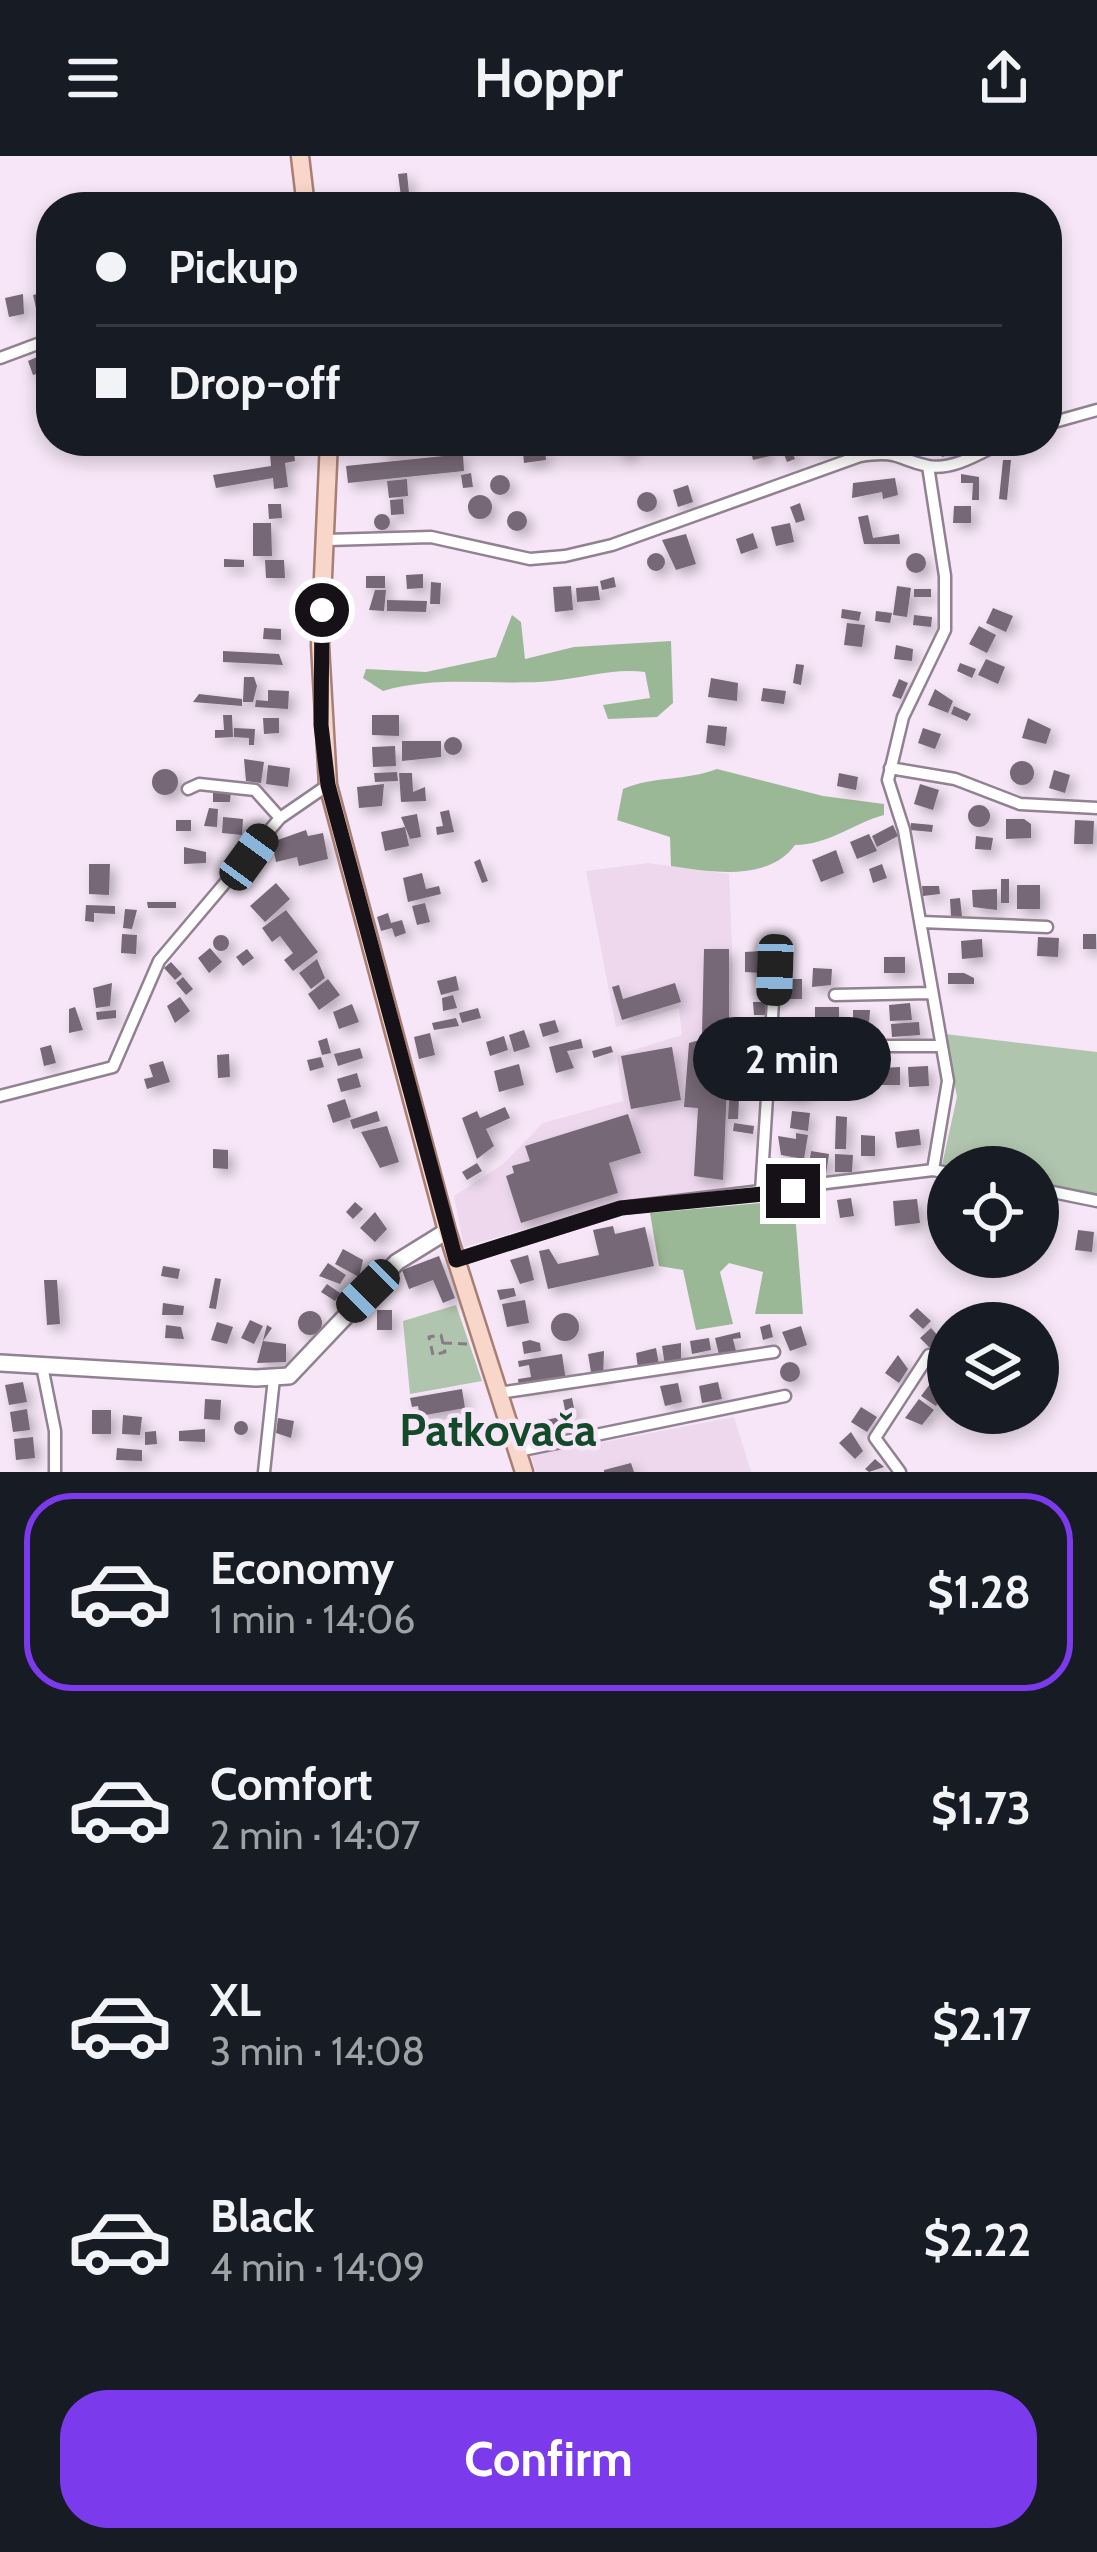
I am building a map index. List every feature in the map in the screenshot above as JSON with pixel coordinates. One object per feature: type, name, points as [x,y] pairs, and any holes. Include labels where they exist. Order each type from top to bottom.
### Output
[{"type":"main road","points":[[300,156],[304,192]]},
{"type":"main road","points":[[329,456],[320,646],[328,785],[447,1231],[524,1472]]},
{"type":"street","points":[[0,358],[36,345]]},
{"type":"street","points":[[1062,420],[1097,410]]},
{"type":"street","points":[[327,539],[431,536],[530,559],[565,556],[612,545],[867,456]]},
{"type":"street","points":[[917,456],[928,466],[945,576],[944,630],[903,717],[888,780],[904,830],[948,1081],[939,1146]]},
{"type":"street","points":[[928,466],[973,456]]},
{"type":"street","points":[[890,768],[955,779],[1020,804],[1093,808],[1097,794]]},
{"type":"street","points":[[188,789],[200,784],[255,790],[280,818]]},
{"type":"street","points":[[0,1096],[113,1067],[159,961],[280,818],[328,785]]},
{"type":"street","points":[[921,922],[1047,927]]},
{"type":"street","points":[[761,1192],[775,970]]},
{"type":"street","points":[[835,995],[930,993]]},
{"type":"street","points":[[842,1046],[940,1046]]},
{"type":"street","points":[[456,1260],[621,1208],[927,1171]]},
{"type":"street","points":[[1059,1193],[1097,1201]]},
{"type":"street","points":[[0,1363],[274,1378],[298,1370],[397,1262],[447,1231]]},
{"type":"street","points":[[499,1393],[774,1352]]},
{"type":"street","points":[[899,1472],[875,1438],[927,1357]]},
{"type":"street","points":[[42,1366],[55,1431],[55,1472]]},
{"type":"street","points":[[264,1472],[274,1378]]},
{"type":"street","points":[[518,1450],[784,1396]]},
{"type":"path","points":[[442,1343],[470,1344]]},
{"type":"shaded area","points":[[648,863],[729,874],[733,971],[725,1190],[609,1205],[464,1247],[454,1196],[503,1164],[543,1123],[623,1101],[617,1055],[682,1035],[679,1008],[616,1027],[586,871]]},
{"type":"shaded area","points":[[734,1417],[751,1472],[536,1472],[531,1456]]},
{"type":"green space","points":[[512,615],[521,622],[525,659],[574,647],[671,641],[673,703],[657,717],[608,719],[603,705],[650,698],[645,672],[633,671],[531,682],[424,683],[383,691],[363,678],[366,669],[426,672],[496,657]]},
{"type":"green space","points":[[717,769],[823,796],[884,804],[884,815],[818,842],[795,845],[770,865],[738,872],[671,866],[670,837],[617,820],[623,789]]},
{"type":"green space","points":[[945,1034],[1097,1052],[1097,1194],[1059,1186],[1059,1146],[946,1146],[957,1097]]},
{"type":"green space","points":[[794,1200],[803,1314],[755,1314],[763,1272],[729,1263],[720,1272],[733,1324],[696,1330],[683,1270],[659,1266],[650,1213]]},
{"type":"green space","points":[[456,1305],[482,1381],[410,1394],[403,1321]]},
{"type":"building","points":[[407,173],[409,192],[400,192],[398,174]]},
{"type":"building","points":[[23,294],[24,314],[9,317],[5,298]]},
{"type":"building","points":[[270,456],[294,456],[295,461],[285,463],[288,487],[274,489],[273,478],[216,488],[213,475],[271,466]]},
{"type":"building","points":[[463,456],[464,471],[348,483],[346,466]]},
{"type":"building","points":[[523,456],[546,456],[546,460],[524,463]]},
{"type":"building","points":[[1003,460],[1011,460],[1007,500],[999,499]]},
{"type":"building","points":[[471,473],[473,487],[463,488],[461,475]]},
{"type":"building","points":[[961,474],[979,477],[979,500],[972,500],[973,483],[961,483]]},
{"type":"building","points":[[500,475],[510,485],[500,495],[490,485]]},
{"type":"building","points":[[895,478],[898,495],[883,499],[882,492],[852,498],[853,483]]},
{"type":"building","points":[[407,479],[408,496],[389,498],[387,481]]},
{"type":"building","points":[[688,485],[693,502],[678,507],[673,490]]},
{"type":"building","points":[[647,492],[657,502],[647,512],[637,502]]},
{"type":"building","points":[[480,495],[492,507],[480,519],[468,507]]},
{"type":"building","points":[[403,499],[404,514],[391,515],[390,500]]},
{"type":"building","points":[[800,503],[805,520],[796,523],[790,507]]},
{"type":"building","points":[[268,504],[281,504],[282,518],[269,519]]},
{"type":"building","points":[[954,506],[971,506],[971,523],[953,523]]},
{"type":"building","points":[[517,511],[527,521],[517,531],[507,521]]},
{"type":"building","points":[[382,514],[390,522],[382,530],[374,522]]},
{"type":"building","points":[[868,515],[873,538],[899,534],[900,544],[864,544],[858,517]]},
{"type":"building","points":[[253,523],[271,523],[272,556],[253,556]]},
{"type":"building","points":[[790,523],[794,542],[776,546],[771,527]]},
{"type":"building","points":[[753,533],[758,548],[741,554],[736,539]]},
{"type":"building","points":[[686,534],[696,564],[676,570],[662,540]]},
{"type":"building","points":[[656,553],[665,562],[656,571],[647,562]]},
{"type":"building","points":[[916,553],[926,563],[916,573],[906,563]]},
{"type":"building","points":[[224,559],[244,560],[244,567],[224,567]]},
{"type":"building","points":[[265,560],[284,560],[285,578],[266,578]]},
{"type":"building","points":[[423,574],[423,588],[407,589],[406,575]]},
{"type":"building","points":[[366,576],[385,576],[385,588],[366,588]]},
{"type":"building","points":[[614,577],[616,587],[602,590],[600,581]]},
{"type":"building","points":[[431,582],[441,583],[440,604],[430,604]]},
{"type":"building","points":[[571,586],[573,610],[555,612],[553,587]]},
{"type":"building","points":[[598,586],[600,600],[577,602],[576,588]]},
{"type":"building","points":[[897,586],[911,588],[907,617],[893,615]]},
{"type":"building","points":[[914,589],[931,589],[931,597],[914,597]]},
{"type":"building","points":[[375,590],[386,590],[384,611],[369,610]]},
{"type":"building","points":[[387,600],[427,601],[426,612],[387,611]]},
{"type":"building","points":[[993,608],[1013,616],[1006,632],[986,623]]},
{"type":"building","points":[[842,609],[861,612],[859,621],[841,618]]},
{"type":"building","points":[[876,611],[892,613],[890,623],[875,621]]},
{"type":"building","points":[[914,615],[932,617],[931,627],[913,625]]},
{"type":"building","points":[[847,623],[865,625],[862,647],[844,645]]},
{"type":"building","points":[[979,626],[996,635],[987,653],[969,644]]},
{"type":"building","points":[[264,628],[281,629],[281,640],[263,639]]},
{"type":"building","points":[[896,645],[913,649],[912,661],[894,659]]},
{"type":"building","points":[[223,651],[279,654],[283,665],[223,662]]},
{"type":"building","points":[[986,659],[1005,667],[998,684],[978,675]]},
{"type":"building","points":[[960,663],[976,669],[972,678],[957,671]]},
{"type":"building","points":[[796,664],[804,665],[801,685],[793,683]]},
{"type":"building","points":[[244,677],[254,677],[253,702],[243,702]]},
{"type":"building","points":[[711,678],[738,683],[737,701],[708,697]]},
{"type":"building","points":[[899,679],[908,683],[901,699],[892,696]]},
{"type":"building","points":[[763,688],[786,691],[784,704],[761,701]]},
{"type":"building","points":[[935,689],[953,701],[948,713],[928,705]]},
{"type":"building","points":[[268,690],[289,691],[288,709],[255,707],[256,700],[268,701]]},
{"type":"building","points":[[199,694],[242,699],[242,706],[193,702]]},
{"type":"building","points":[[954,706],[971,714],[967,721],[951,714]]},
{"type":"building","points":[[223,715],[232,715],[233,737],[215,738],[215,730],[224,730]]},
{"type":"building","points":[[372,715],[399,715],[399,736],[372,735]]},
{"type":"building","points":[[263,718],[279,718],[279,733],[264,734]]},
{"type":"building","points":[[1028,718],[1051,729],[1046,744],[1022,738]]},
{"type":"building","points":[[708,725],[727,727],[725,746],[706,743]]},
{"type":"building","points":[[234,728],[255,729],[254,745],[249,745],[249,738],[234,737]]},
{"type":"building","points":[[923,728],[941,734],[935,749],[918,743]]},
{"type":"building","points":[[453,737],[462,746],[453,755],[444,746]]},
{"type":"building","points":[[402,741],[441,741],[441,757],[402,761]]},
{"type":"building","points":[[395,746],[396,766],[373,767],[372,747]]},
{"type":"building","points":[[244,759],[264,762],[261,783],[246,781]]},
{"type":"building","points":[[1022,761],[1031,764],[1031,782],[1022,785],[1013,782],[1010,773],[1013,764]]},
{"type":"building","points":[[268,765],[290,768],[288,787],[266,784]]},
{"type":"building","points":[[165,769],[178,782],[165,795],[152,782]]},
{"type":"building","points":[[1054,770],[1070,775],[1065,793],[1049,788]]},
{"type":"building","points":[[397,772],[398,781],[375,782],[374,773]]},
{"type":"building","points":[[399,773],[412,773],[413,792],[425,787],[426,801],[401,802]]},
{"type":"building","points":[[839,773],[858,777],[856,790],[837,786]]},
{"type":"building","points":[[384,784],[382,806],[359,808],[357,787]]},
{"type":"building","points":[[920,784],[939,790],[933,810],[914,804]]},
{"type":"building","points":[[213,791],[231,791],[230,802],[213,802]]},
{"type":"building","points":[[979,805],[990,816],[979,827],[968,816]]},
{"type":"building","points":[[209,808],[218,809],[217,827],[204,826]]},
{"type":"building","points":[[449,810],[454,832],[437,835],[436,827],[443,826],[440,812]]},
{"type":"building","points":[[417,814],[421,837],[410,839],[401,817]]},
{"type":"building","points":[[223,817],[243,819],[242,835],[222,833]]},
{"type":"building","points":[[1006,819],[1031,824],[1031,838],[1006,839]]},
{"type":"building","points":[[176,820],[191,820],[191,831],[176,831]]},
{"type":"building","points":[[1075,820],[1094,821],[1093,844],[1074,844]]},
{"type":"building","points":[[911,823],[933,825],[932,832],[910,830]]},
{"type":"building","points":[[893,825],[898,836],[877,847],[872,836]]},
{"type":"building","points":[[405,827],[409,846],[385,851],[381,832]]},
{"type":"building","points":[[306,830],[308,836],[323,833],[328,859],[299,866],[297,857],[276,862],[272,842]]},
{"type":"building","points":[[869,834],[877,851],[857,859],[850,842]]},
{"type":"building","points":[[976,836],[993,838],[991,850],[975,849]]},
{"type":"building","points":[[184,847],[206,852],[206,863],[184,864]]},
{"type":"building","points":[[836,850],[844,873],[821,882],[812,860]]},
{"type":"building","points":[[480,859],[488,881],[482,883],[474,862]]},
{"type":"building","points":[[89,864],[110,864],[109,895],[89,894]]},
{"type":"building","points":[[882,864],[887,878],[873,883],[869,869]]},
{"type":"building","points":[[422,873],[426,889],[439,886],[441,894],[408,902],[403,878]]},
{"type":"building","points":[[1001,879],[1009,879],[1009,903],[1001,903]]},
{"type":"building","points":[[276,883],[290,899],[265,922],[250,906]]},
{"type":"building","points":[[1017,885],[1040,885],[1040,909],[1017,909]]},
{"type":"building","points":[[922,886],[939,886],[940,894],[923,896]]},
{"type":"building","points":[[997,889],[997,910],[973,907],[972,890]]},
{"type":"building","points":[[960,898],[962,916],[951,916],[950,899]]},
{"type":"building","points":[[147,902],[176,902],[176,908],[148,908]]},
{"type":"building","points":[[425,903],[430,922],[417,925],[412,906]]},
{"type":"building","points":[[86,905],[115,906],[115,914],[94,913],[94,922],[85,921]]},
{"type":"building","points":[[125,909],[137,910],[132,929],[123,928]]},
{"type":"building","points":[[286,910],[318,952],[293,971],[284,960],[293,953],[280,936],[272,942],[262,928]]},
{"type":"building","points":[[388,913],[391,923],[402,920],[406,933],[395,937],[392,928],[381,931],[377,917]]},
{"type":"building","points":[[122,934],[137,935],[136,954],[121,953]]},
{"type":"building","points":[[1083,934],[1096,934],[1096,949],[1083,949]]},
{"type":"building","points":[[221,935],[229,943],[221,951],[213,943]]},
{"type":"building","points":[[1038,937],[1059,938],[1058,957],[1037,956]]},
{"type":"building","points":[[982,939],[983,957],[962,959],[961,941]]},
{"type":"building","points":[[210,948],[222,962],[209,973],[198,958]]},
{"type":"building","points":[[247,949],[254,958],[243,966],[236,957]]},
{"type":"building","points":[[704,949],[729,949],[729,1035],[702,1035]]},
{"type":"building","points":[[761,951],[761,973],[745,972],[745,952]]},
{"type":"building","points":[[884,957],[905,957],[905,973],[884,973]]},
{"type":"building","points":[[317,959],[325,978],[311,989],[299,973]]},
{"type":"building","points":[[171,962],[182,974],[175,980],[164,968]]},
{"type":"building","points":[[813,968],[832,969],[831,985],[812,987]]},
{"type":"building","points":[[948,973],[964,973],[974,978],[974,984],[948,984]]},
{"type":"building","points":[[456,976],[459,990],[441,995],[437,981]]},
{"type":"building","points":[[183,977],[193,989],[186,995],[176,983]]},
{"type":"building","points":[[328,979],[340,995],[319,1010],[308,994]]},
{"type":"building","points":[[785,979],[802,979],[802,999],[785,999]]},
{"type":"building","points":[[112,983],[110,1006],[96,1008],[93,988]]},
{"type":"building","points":[[675,983],[681,1002],[622,1020],[612,987],[619,985],[623,999]]},
{"type":"building","points":[[453,995],[457,1008],[443,1011],[442,998]]},
{"type":"building","points":[[180,997],[190,1011],[175,1023],[167,1006]]},
{"type":"building","points":[[753,1002],[765,1002],[766,1015],[754,1015]]},
{"type":"building","points":[[910,1003],[912,1020],[890,1021],[889,1005]]},
{"type":"building","points":[[352,1004],[359,1022],[339,1029],[333,1012]]},
{"type":"building","points":[[75,1007],[83,1030],[69,1033],[69,1009]]},
{"type":"building","points":[[815,1007],[839,1007],[839,1025],[815,1025]]},
{"type":"building","points":[[478,1008],[481,1018],[462,1023],[459,1013]]},
{"type":"building","points":[[116,1010],[116,1018],[97,1020],[96,1012]]},
{"type":"building","points":[[853,1010],[870,1010],[869,1025],[853,1024]]},
{"type":"building","points":[[785,1017],[802,1017],[802,1038],[785,1037]]},
{"type":"building","points":[[456,1018],[459,1026],[434,1030],[432,1023]]},
{"type":"building","points":[[555,1020],[559,1032],[543,1037],[539,1024]]},
{"type":"building","points":[[919,1022],[920,1035],[892,1037],[891,1024]]},
{"type":"building","points":[[742,1024],[763,1024],[763,1043],[742,1043]]},
{"type":"building","points":[[524,1030],[530,1047],[514,1052],[509,1035]]},
{"type":"building","points":[[430,1033],[435,1055],[419,1059],[414,1037]]},
{"type":"building","points":[[504,1036],[508,1050],[490,1056],[486,1042]]},
{"type":"building","points":[[327,1038],[331,1053],[322,1055],[318,1041]]},
{"type":"building","points":[[581,1039],[583,1048],[567,1051],[574,1068],[556,1073],[549,1047]]},
{"type":"building","points":[[729,1039],[723,1180],[694,1176],[698,1108],[684,1107],[689,1043]]},
{"type":"building","points":[[51,1045],[56,1063],[44,1066],[40,1048]]},
{"type":"building","points":[[611,1046],[613,1052],[594,1058],[592,1051]]},
{"type":"building","points":[[672,1047],[681,1100],[631,1109],[621,1056]]},
{"type":"building","points":[[360,1048],[363,1058],[338,1066],[334,1054]]},
{"type":"building","points":[[825,1049],[839,1049],[838,1068],[824,1069]]},
{"type":"building","points":[[229,1054],[230,1077],[218,1078],[217,1055]]},
{"type":"building","points":[[321,1057],[324,1067],[310,1071],[307,1060]]},
{"type":"building","points":[[732,1058],[753,1059],[752,1084],[732,1083]]},
{"type":"building","points":[[163,1061],[170,1082],[147,1089],[144,1079],[153,1077],[149,1065]]},
{"type":"building","points":[[519,1064],[524,1085],[499,1092],[494,1071]]},
{"type":"building","points":[[859,1066],[868,1069],[868,1087],[859,1090],[850,1087],[847,1078],[850,1069]]},
{"type":"building","points":[[928,1066],[929,1086],[909,1087],[908,1067]]},
{"type":"building","points":[[900,1067],[900,1085],[881,1085],[880,1068]]},
{"type":"building","points":[[357,1073],[361,1087],[341,1092],[337,1079]]},
{"type":"building","points":[[780,1083],[807,1086],[805,1098],[779,1095]]},
{"type":"building","points":[[345,1099],[351,1117],[333,1123],[327,1105]]},
{"type":"building","points":[[729,1099],[739,1099],[738,1119],[728,1119]]},
{"type":"building","points":[[505,1107],[510,1118],[486,1129],[494,1146],[477,1159],[462,1118],[477,1111],[480,1118]]},
{"type":"building","points":[[377,1111],[380,1121],[353,1129],[350,1120]]},
{"type":"building","points":[[792,1111],[810,1113],[808,1131],[790,1128]]},
{"type":"building","points":[[628,1114],[641,1153],[609,1163],[618,1193],[521,1223],[506,1176],[514,1173],[512,1166],[530,1161],[525,1146]]},
{"type":"building","points":[[836,1116],[847,1117],[846,1149],[835,1149]]},
{"type":"building","points":[[734,1123],[754,1126],[753,1134],[733,1131]]},
{"type":"building","points":[[387,1126],[399,1162],[380,1168],[361,1132]]},
{"type":"building","points":[[919,1129],[921,1145],[897,1148],[895,1132]]},
{"type":"building","points":[[796,1133],[808,1135],[804,1159],[781,1155],[778,1136],[796,1139]]},
{"type":"building","points":[[861,1135],[875,1136],[875,1156],[861,1156]]},
{"type":"building","points":[[213,1149],[228,1150],[228,1169],[213,1168]]},
{"type":"building","points":[[811,1151],[829,1154],[826,1174],[808,1172]]},
{"type":"building","points":[[835,1154],[853,1155],[852,1172],[835,1172]]},
{"type":"building","points":[[782,1159],[803,1162],[800,1175],[780,1172]]},
{"type":"building","points":[[477,1163],[482,1171],[467,1180],[462,1172]]},
{"type":"building","points":[[851,1198],[854,1216],[840,1218],[837,1200]]},
{"type":"building","points":[[917,1199],[920,1223],[895,1226],[893,1201]]},
{"type":"building","points":[[355,1202],[363,1209],[353,1219],[346,1212]]},
{"type":"building","points":[[375,1212],[387,1229],[375,1242],[360,1228]]},
{"type":"building","points":[[613,1226],[615,1234],[645,1227],[654,1266],[548,1289],[539,1251],[549,1249],[558,1264],[599,1255],[593,1230]]},
{"type":"building","points":[[1078,1230],[1094,1232],[1092,1252],[1075,1250]]},
{"type":"building","points":[[343,1249],[363,1260],[359,1277],[335,1264]]},
{"type":"building","points":[[528,1255],[534,1280],[520,1284],[510,1260]]},
{"type":"building","points":[[439,1256],[455,1298],[443,1303],[433,1280],[409,1289],[402,1270]]},
{"type":"building","points":[[328,1263],[346,1275],[340,1284],[319,1276]]},
{"type":"building","points":[[163,1266],[180,1269],[178,1279],[161,1276]]},
{"type":"building","points":[[215,1278],[221,1279],[216,1309],[209,1308]]},
{"type":"building","points":[[44,1280],[57,1280],[60,1324],[47,1325]]},
{"type":"building","points":[[327,1284],[340,1293],[335,1301],[321,1292]]},
{"type":"building","points":[[514,1288],[516,1296],[500,1300],[497,1290]]},
{"type":"building","points":[[525,1300],[529,1323],[507,1327],[502,1304]]},
{"type":"building","points":[[163,1303],[184,1306],[183,1315],[162,1315]]},
{"type":"building","points":[[917,1308],[927,1317],[927,1325],[923,1329],[909,1316]]},
{"type":"building","points":[[377,1310],[392,1310],[392,1330],[377,1330]]},
{"type":"building","points":[[310,1311],[322,1323],[310,1335],[298,1323]]},
{"type":"building","points":[[565,1313],[575,1317],[579,1327],[575,1337],[565,1341],[555,1337],[551,1327],[555,1317]]},
{"type":"building","points":[[250,1320],[263,1326],[254,1344],[241,1338]]},
{"type":"building","points":[[217,1322],[233,1327],[227,1344],[211,1340]]},
{"type":"building","points":[[770,1324],[773,1337],[763,1340],[760,1327]]},
{"type":"building","points":[[166,1325],[181,1327],[184,1339],[165,1338]]},
{"type":"building","points":[[267,1325],[272,1328],[263,1341],[286,1344],[286,1362],[257,1363]]},
{"type":"building","points":[[801,1326],[807,1345],[790,1351],[782,1332]]},
{"type":"building","points":[[740,1332],[741,1338],[733,1339],[736,1351],[719,1355],[715,1338]]},
{"type":"building","points":[[709,1338],[711,1350],[692,1354],[690,1341]]},
{"type":"building","points":[[522,1342],[540,1343],[541,1351],[524,1354]]},
{"type":"building","points":[[681,1343],[681,1364],[665,1366],[662,1346]]},
{"type":"building","points":[[656,1348],[659,1365],[638,1368],[636,1353]]},
{"type":"building","points":[[604,1351],[603,1377],[592,1378],[588,1354]]},
{"type":"building","points":[[562,1354],[566,1381],[519,1388],[518,1379],[531,1377],[529,1365],[519,1367],[518,1361]]},
{"type":"building","points":[[898,1355],[908,1369],[899,1383],[885,1373]]},
{"type":"building","points":[[790,1362],[800,1372],[790,1382],[780,1372]]},
{"type":"building","points":[[23,1382],[27,1402],[9,1405],[5,1385]]},
{"type":"building","points":[[718,1382],[722,1399],[702,1403],[699,1386]]},
{"type":"building","points":[[678,1383],[682,1402],[665,1406],[660,1386]]},
{"type":"building","points":[[462,1389],[465,1408],[420,1416],[418,1406],[412,1407],[410,1398]]},
{"type":"building","points":[[572,1398],[576,1418],[567,1420],[563,1400]]},
{"type":"building","points":[[205,1399],[221,1400],[220,1420],[204,1419]]},
{"type":"building","points":[[919,1399],[927,1405],[922,1425],[905,1418]]},
{"type":"building","points":[[861,1407],[877,1417],[867,1432],[851,1422]]},
{"type":"building","points":[[27,1409],[30,1430],[13,1432],[10,1412]]},
{"type":"building","points":[[92,1410],[111,1410],[111,1434],[92,1434]]},
{"type":"building","points":[[123,1415],[142,1417],[140,1435],[122,1434]]},
{"type":"building","points":[[560,1417],[563,1435],[544,1438],[541,1421]]},
{"type":"building","points":[[278,1418],[294,1421],[291,1438],[276,1433]]},
{"type":"building","points":[[241,1421],[248,1428],[241,1435],[234,1428]]},
{"type":"building","points":[[205,1429],[205,1442],[179,1441],[179,1431]]},
{"type":"building","points":[[156,1431],[157,1444],[145,1445],[145,1432]]},
{"type":"building","points":[[851,1432],[863,1451],[855,1459],[839,1443]]},
{"type":"building","points":[[33,1437],[35,1458],[16,1460],[14,1439]]},
{"type":"building","points":[[117,1448],[142,1450],[142,1461],[116,1460]]},
{"type":"building","points":[[875,1459],[884,1467],[869,1472],[865,1469]]},
{"type":"building","points":[[631,1463],[634,1472],[604,1472],[604,1470]]},
{"type":"district","name":"Patkovača","points":[[498,1430]]},
{"type":"route","points":[[322,610],[321,725],[328,785],[456,1260],[621,1208],[793,1191]]}]
